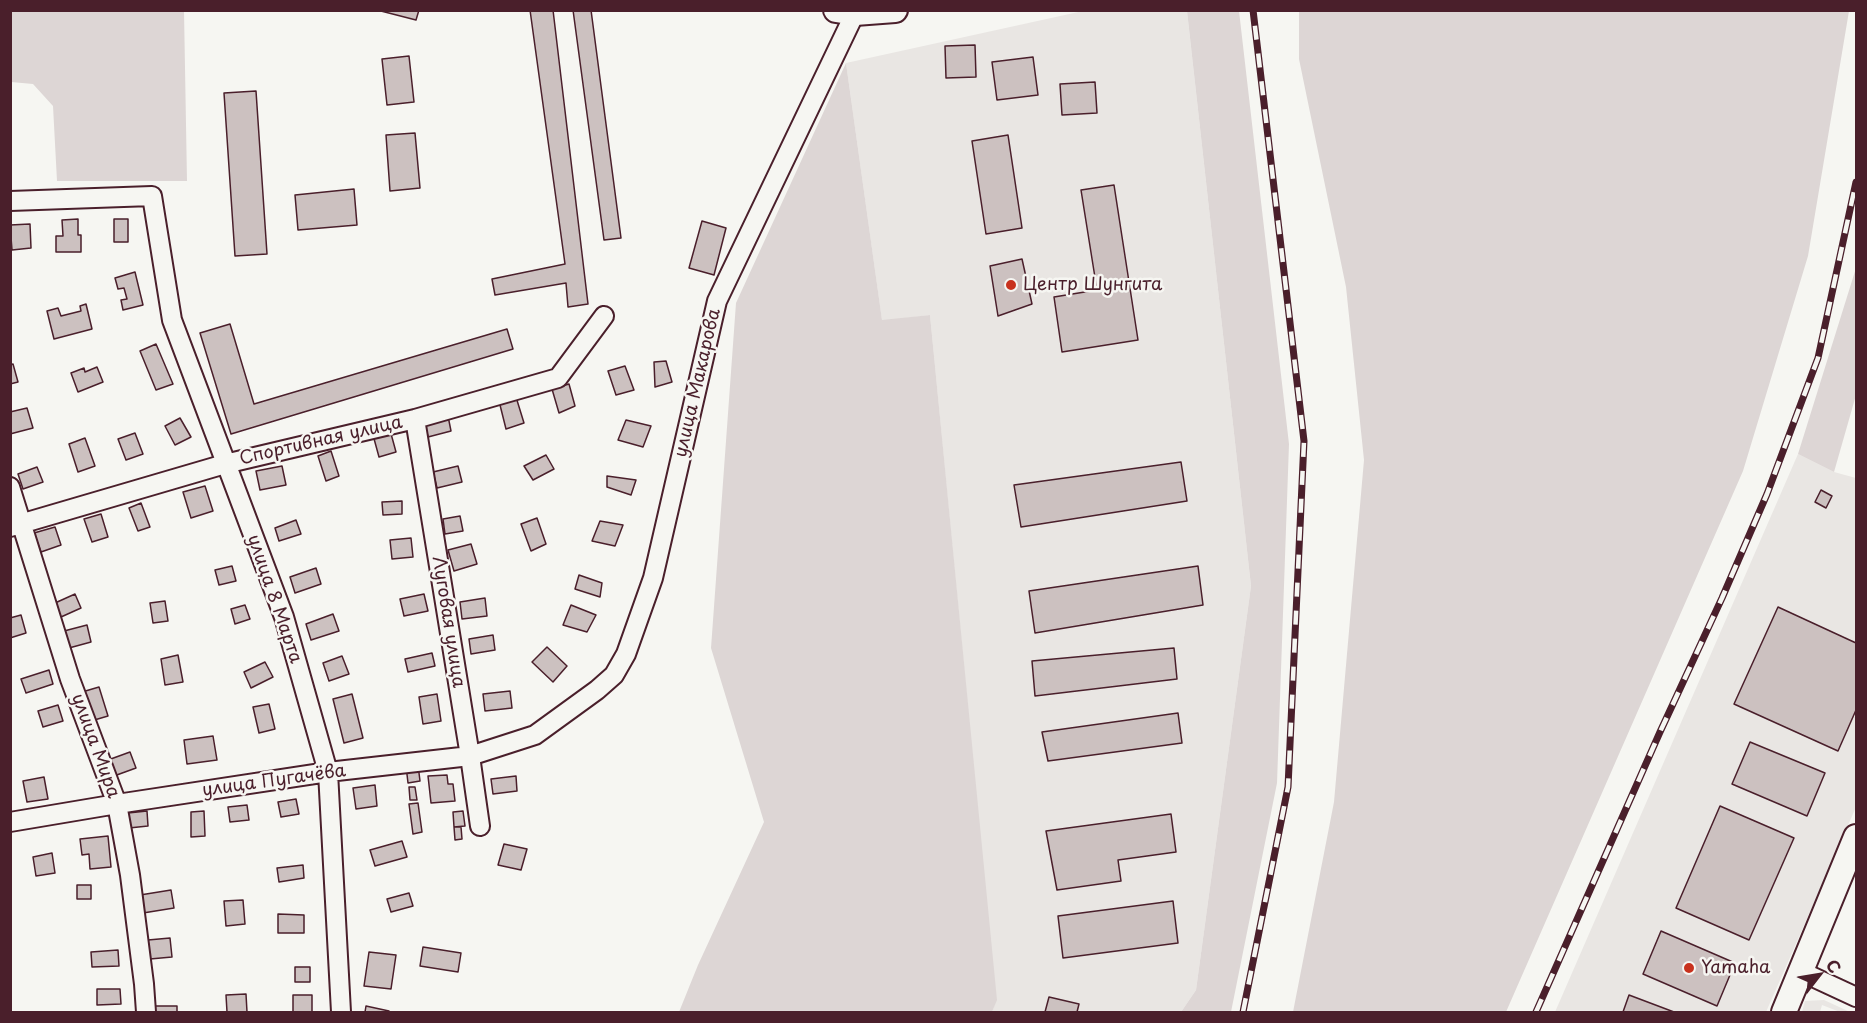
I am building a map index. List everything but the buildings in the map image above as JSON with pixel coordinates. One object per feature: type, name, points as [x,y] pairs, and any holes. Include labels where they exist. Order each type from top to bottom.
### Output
[{"type":"main road","points":[[846,12],[895,10]]},
{"type":"main road","points":[[1784,1012],[1857,837]]},
{"type":"street","name":"улица Макарова","points":[[536,735],[614,675],[626,654],[653,578],[717,301],[846,12]]},
{"type":"street","name":"улица 8 Марта","points":[[10,201],[152,196],[172,320],[284,617],[328,772],[341,1012]]},
{"type":"street","name":"Спортивная улица","points":[[16,525],[225,464],[415,418],[558,378],[604,316]]},
{"type":"street","name":"Луговая улица","points":[[415,418],[480,826]]},
{"type":"street","name":"улица Мира","points":[[10,487],[16,525],[117,804],[129,875],[146,1012]]},
{"type":"street","name":"улица Пугачёва","points":[[10,822],[328,772],[470,756],[536,735]]},
{"type":"street","points":[[1800,971],[1857,997]]},
{"type":"shaded area","points":[[10,11],[184,11],[187,181],[57,181],[53,106],[33,84],[11,82]]},
{"type":"shaded area","points":[[1083,11],[1187,11],[1251,586],[1196,990],[1181,1012],[992,1012],[996,1000],[930,315],[882,321],[846,63]]},
{"type":"shaded area","points":[[1187,11],[1239,11],[1289,444],[1277,783],[1231,1012],[1181,1012],[1196,990],[1251,586]]},
{"type":"shaded area","points":[[1299,11],[1849,11],[1808,256],[1743,471],[1506,1012],[1293,1012],[1334,802],[1364,460],[1346,287],[1299,59]]},
{"type":"shaded area","points":[[846,63],[882,320],[930,315],[997,1000],[992,1012],[679,1012],[698,965],[764,822],[711,648],[736,303]]},
{"type":"shaded area","points":[[1856,268],[1856,395],[1834,472],[1798,454]]},
{"type":"shaded area","points":[[1798,454],[1834,472],[1856,478],[1856,807],[1766,1012],[1555,1012]]},
{"type":"shaded area","points":[[1824,1000],[1850,1012],[1840,1012],[1822,1005],[1820,1012],[1802,1012],[1805,1001]]},
{"type":"railway","points":[[1243,1012],[1288,787],[1304,441],[1253,10]]},
{"type":"railway","points":[[1536,1012],[1767,494],[1818,358],[1856,182]]},
{"type":"place","name":"Центр Шунгита","points":[[1011,285]]},
{"type":"place","name":"Yamaha","points":[[1689,968]]}]
